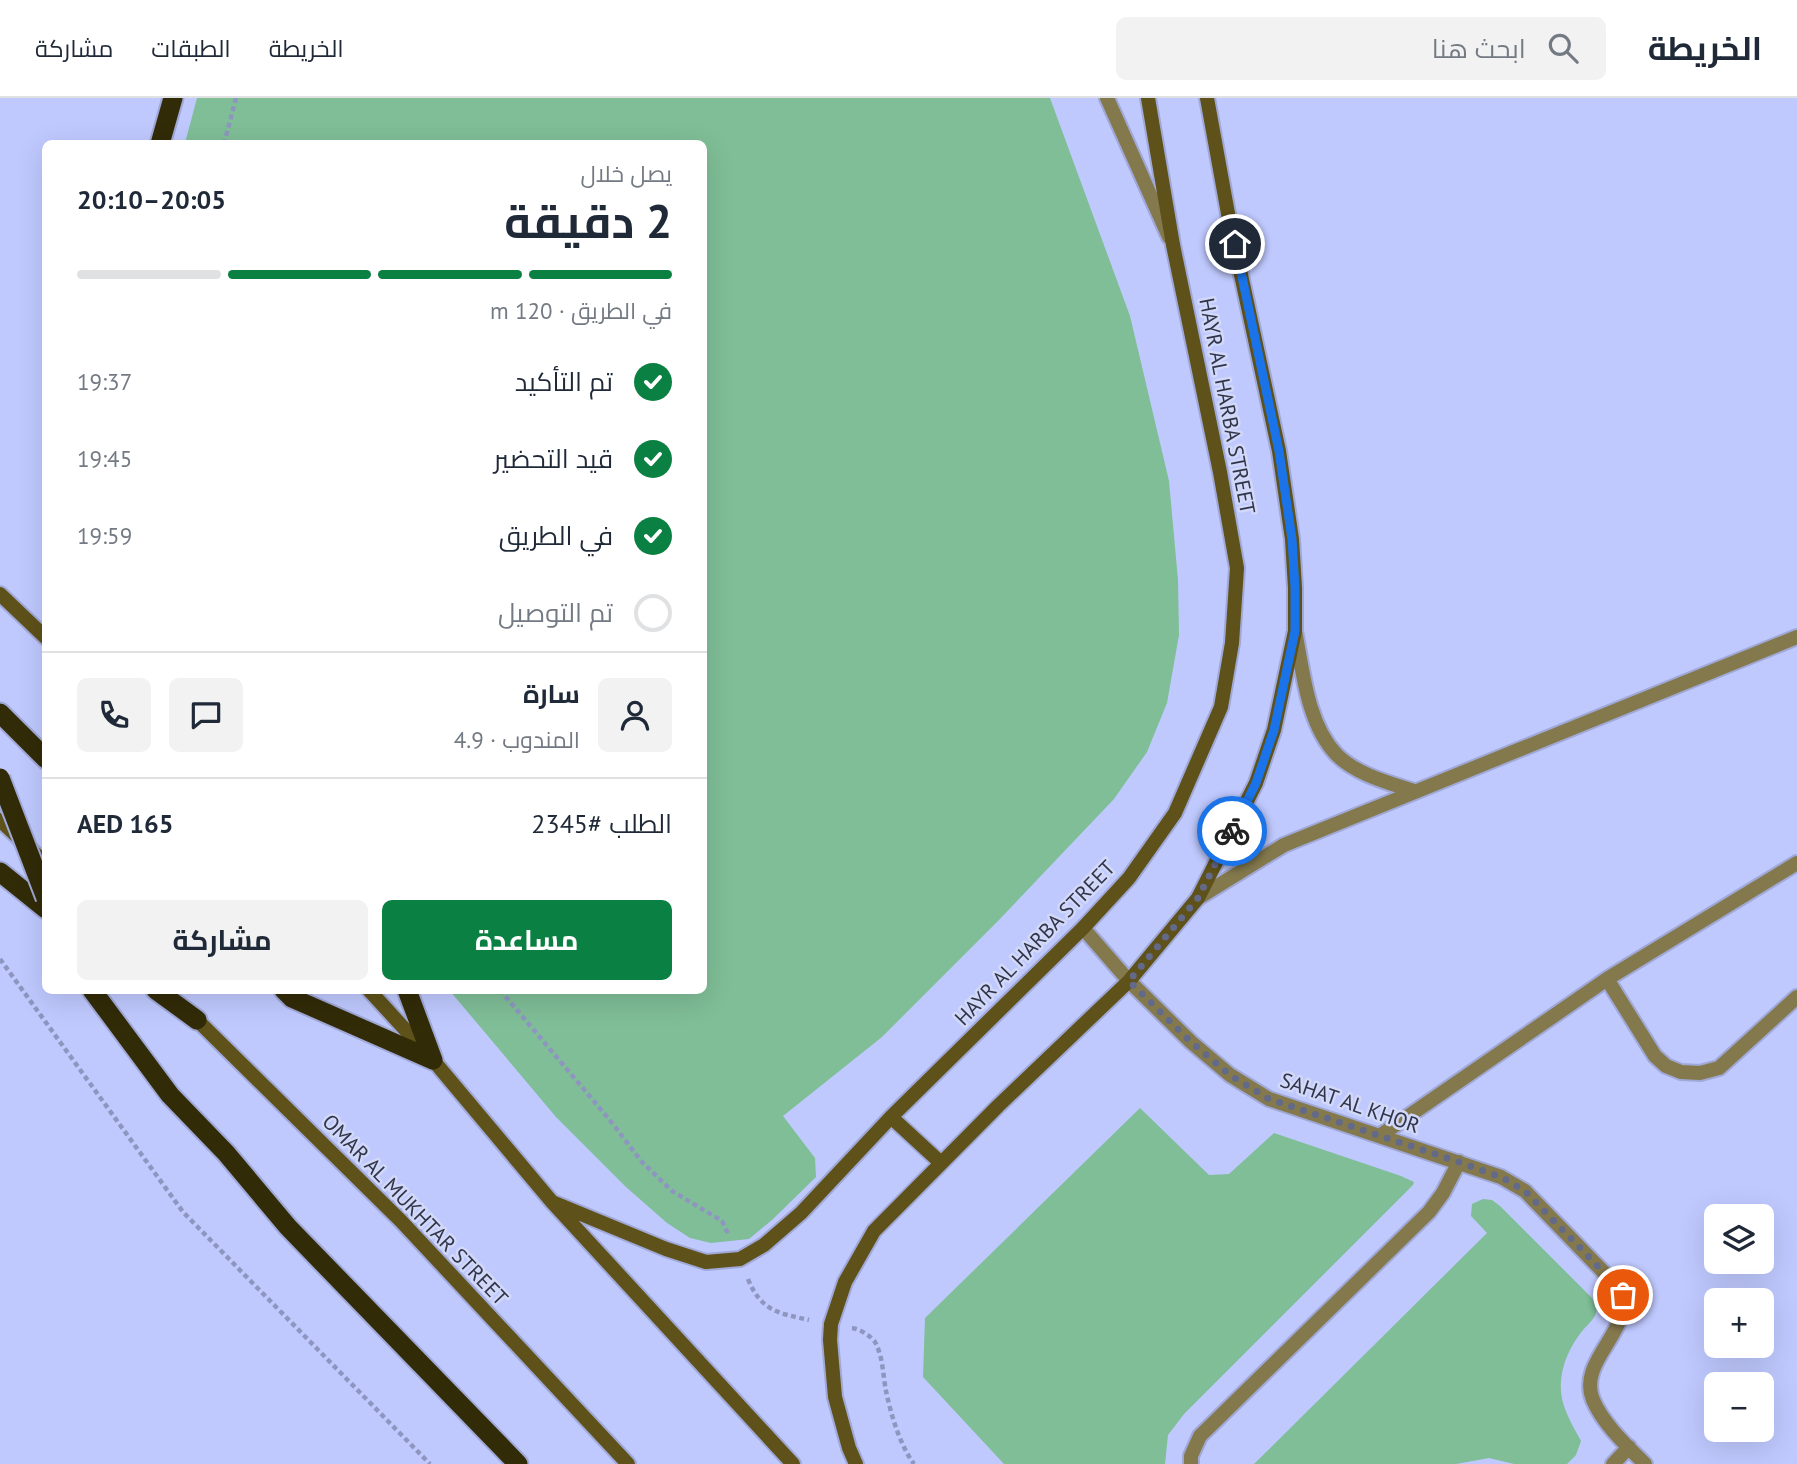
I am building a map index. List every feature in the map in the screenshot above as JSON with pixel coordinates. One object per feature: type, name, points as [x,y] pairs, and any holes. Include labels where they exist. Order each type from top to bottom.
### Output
[{"type":"highway","points":[[160,140],[173,98]]},
{"type":"highway","points":[[0,713],[42,755]]},
{"type":"highway","points":[[0,778],[42,888]]},
{"type":"highway","points":[[0,872],[42,906]]},
{"type":"highway","points":[[95,994],[170,1095],[226,1153],[288,1227],[519,1464]]},
{"type":"highway","points":[[161,994],[197,1020]]},
{"type":"highway","points":[[288,994],[433,1060]]},
{"type":"highway","points":[[408,994],[433,1060]]},
{"type":"main road","name":"HAYR AL HARBA STREET","points":[[552,1202],[666,1249],[706,1262],[740,1259],[764,1245],[801,1213],[891,1117],[1083,928],[1129,878],[1175,813],[1221,707],[1232,643],[1237,568],[1173,245],[1148,98]]},
{"type":"main road","name":"HAYR AL HARBA STREET","points":[[856,1464],[835,1397],[831,1324],[845,1282],[874,1231],[940,1163],[1129,981],[1198,898],[1256,783],[1274,730],[1295,631],[1292,539],[1279,451],[1229,219],[1207,98]]},
{"type":"main road","points":[[0,594],[42,634]]},
{"type":"main road","points":[[0,820],[42,860]]},
{"type":"main road","name":"OMAR AL MUKHTAR STREET","points":[[172,994],[401,1221],[628,1464]]},
{"type":"main road","points":[[373,994],[433,1060],[552,1202],[793,1464]]},
{"type":"main road","points":[[891,1117],[940,1163]]},
{"type":"street","points":[[1107,98],[1173,245]]},
{"type":"street","points":[[1295,631],[1311,706],[1322,734],[1336,754],[1349,764],[1414,792]]},
{"type":"street","points":[[1198,898],[1284,845],[1797,637]]},
{"type":"street","points":[[1381,1135],[1607,979],[1797,863]]},
{"type":"street","name":"SAHAT AL KHOR","points":[[1083,928],[1129,981],[1191,1042],[1230,1075],[1269,1099],[1501,1177],[1525,1191],[1623,1295],[1621,1318],[1593,1369],[1590,1384],[1592,1398],[1600,1413],[1645,1464]]},
{"type":"street","points":[[1607,979],[1655,1056],[1665,1066],[1681,1072],[1700,1073],[1719,1068],[1797,997]]},
{"type":"street","points":[[1191,1464],[1191,1455],[1200,1436],[1429,1212],[1459,1162]]},
{"type":"street","points":[[1613,1464],[1629,1447]]},
{"type":"path","points":[[226,140],[236,98]]},
{"type":"path","points":[[0,959],[183,1212],[430,1464]]},
{"type":"path","points":[[503,994],[642,1162],[672,1191],[722,1221],[754,1294],[762,1303],[775,1312],[859,1329],[874,1341],[881,1360],[894,1420],[914,1464]]},
{"type":"green space","points":[[197,98],[1050,98],[1130,316],[1169,481],[1178,580],[1179,635],[1167,703],[1147,752],[1114,799],[882,1037],[783,1116],[815,1158],[816,1177],[749,1239],[711,1243],[690,1238],[667,1223],[626,1187],[556,1117],[453,994],[707,994],[707,140],[186,140]]},
{"type":"green space","points":[[1140,1108],[1209,1175],[1229,1174],[1274,1133],[1414,1182],[1184,1414],[1168,1435],[1165,1464],[1004,1464],[923,1377],[925,1318]]},
{"type":"green space","points":[[1483,1199],[1492,1200],[1500,1206],[1596,1302],[1596,1314],[1567,1356],[1562,1376],[1564,1406],[1581,1441],[1576,1455],[1567,1464],[1514,1464],[1489,1458],[1456,1464],[1254,1464],[1487,1233],[1471,1216],[1472,1204]]},
{"type":"way so far","points":[[1232,831],[1198,898],[1129,981],[1191,1042],[1230,1075],[1269,1099],[1501,1177],[1525,1191],[1623,1295]]},
{"type":"route","points":[[1232,831],[1256,783],[1274,730],[1295,631],[1292,539],[1279,451],[1235,244]]}]
